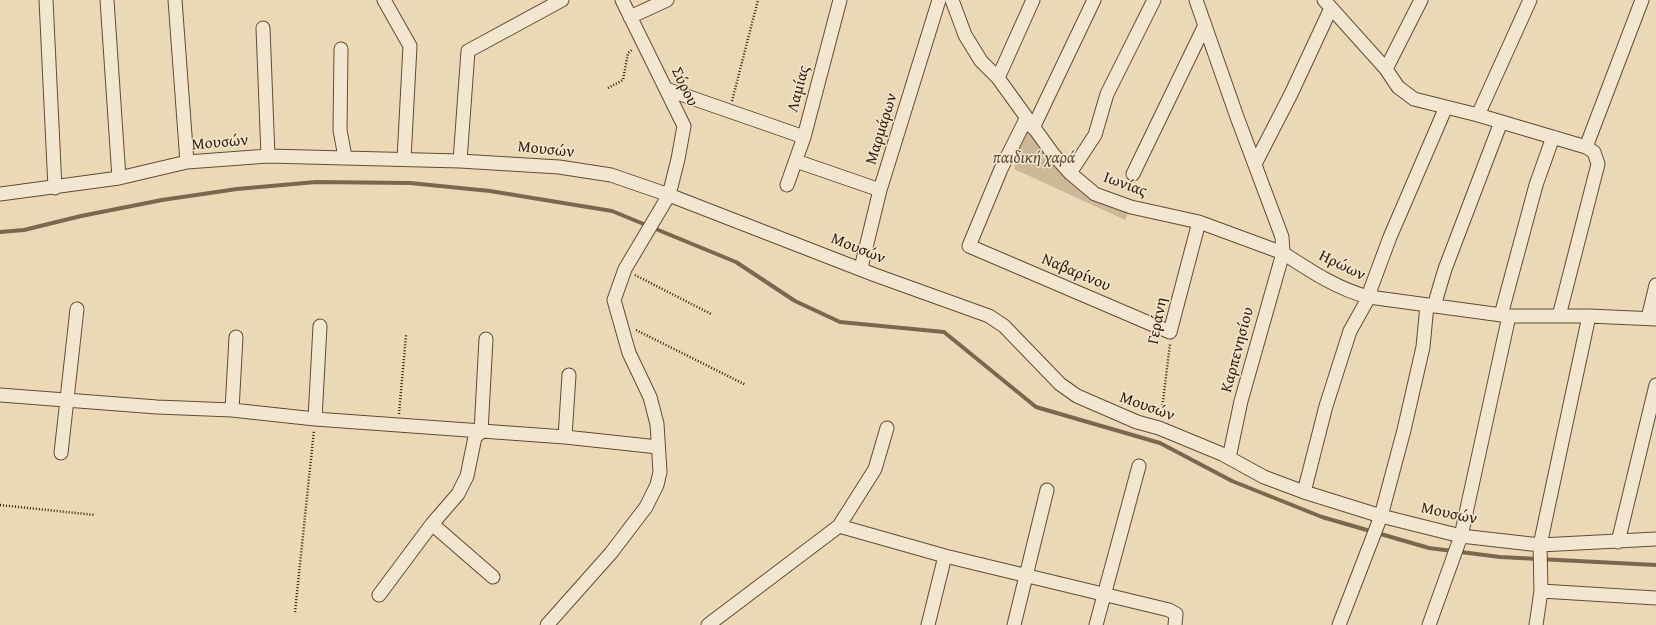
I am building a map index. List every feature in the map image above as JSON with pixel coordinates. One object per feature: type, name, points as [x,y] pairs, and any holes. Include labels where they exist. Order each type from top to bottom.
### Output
[{"type":"street","points":[[46,0],[55,188]]},
{"type":"street","points":[[108,0],[118,178]]},
{"type":"street","points":[[175,0],[186,162]]},
{"type":"street","points":[[384,0],[410,46],[404,159]]},
{"type":"street","points":[[460,160],[468,51],[562,0]]},
{"type":"street","name":"Σύρου","points":[[547,625],[611,553],[646,508],[657,485],[660,472],[657,424],[650,397],[629,353],[614,300],[625,270],[669,195],[684,126],[622,0]]},
{"type":"street","points":[[630,17],[667,0]]},
{"type":"street","name":"Λαμίας","points":[[787,185],[804,138],[840,0]]},
{"type":"street","name":"Μαρμάρων","points":[[861,268],[880,190],[939,0]]},
{"type":"street","name":"Ιωνίας","points":[[952,0],[965,35],[981,61],[998,78],[1029,123],[1053,154],[1070,173],[1095,194],[1131,207],[1199,222],[1283,253]]},
{"type":"street","points":[[998,78],[1033,0]]},
{"type":"street","points":[[1029,123],[1094,0]]},
{"type":"street","points":[[1070,173],[1095,135],[1107,94],[1154,0]]},
{"type":"street","points":[[1196,0],[1237,117],[1282,237],[1283,253]]},
{"type":"street","points":[[1386,69],[1421,0]]},
{"type":"street","points":[[1478,115],[1530,0]]},
{"type":"street","points":[[1586,147],[1642,0]]},
{"type":"street","points":[[1255,164],[1291,94],[1327,4],[1386,69],[1398,87],[1414,99],[1478,115],[1553,137],[1586,147],[1594,152],[1598,164],[1559,316]]},
{"type":"street","points":[[1133,174],[1205,24]]},
{"type":"street","points":[[263,28],[268,156]]},
{"type":"street","points":[[341,49],[340,130],[345,157]]},
{"type":"street","points":[[666,89],[804,138]]},
{"type":"street","points":[[1304,492],[1326,406],[1350,331],[1369,297],[1390,237],[1446,107]]},
{"type":"street","points":[[1340,625],[1382,516],[1404,430],[1431,306],[1501,122]]},
{"type":"street","name":"Ναβαρίνου","points":[[1029,123],[1001,169],[969,246],[1170,332]]},
{"type":"street","points":[[1429,625],[1461,536],[1505,316],[1536,185],[1553,137]]},
{"type":"street","name":"Μουσών","points":[[0,194],[55,188],[118,178],[186,162],[268,156],[460,160],[558,167],[611,175],[669,195],[998,321],[1060,384],[1077,396],[1137,422],[1159,428],[1229,458],[1264,477],[1304,492],[1382,516],[1461,536],[1540,548],[1656,540]]},
{"type":"street","points":[[796,161],[880,190]]},
{"type":"street","name":"Γεράνη","points":[[1170,332],[1199,222]]},
{"type":"street","name":"Ηρώων","points":[[1283,253],[1310,270],[1358,294],[1369,297],[1505,316],[1652,318]]},
{"type":"street","name":"Καρπενησίου","points":[[1229,458],[1241,401],[1283,253]]},
{"type":"street","points":[[1652,318],[1656,285]]},
{"type":"street","points":[[61,453],[66,399],[78,309]]},
{"type":"street","points":[[1536,625],[1540,591],[1540,548],[1589,316]]},
{"type":"street","points":[[315,419],[320,326]]},
{"type":"street","points":[[232,410],[236,337]]},
{"type":"street","points":[[379,595],[432,524],[458,494],[467,476],[475,437],[481,432],[486,339]]},
{"type":"street","points":[[565,437],[569,375]]},
{"type":"street","points":[[1618,542],[1656,385]]},
{"type":"street","points":[[0,395],[232,410],[399,426],[565,437],[658,447]]},
{"type":"street","points":[[708,625],[839,526],[876,469],[887,428]]},
{"type":"street","points":[[1096,625],[1139,466]]},
{"type":"street","points":[[1014,625],[1047,490]]},
{"type":"street","points":[[432,524],[493,577]]},
{"type":"street","points":[[839,526],[945,556],[1105,594],[1172,612],[1176,614],[1175,625]]},
{"type":"street","points":[[928,625],[945,556]]},
{"type":"street","points":[[1540,591],[1656,598]]},
{"type":"path","points":[[730,111],[758,0]]},
{"type":"path","points":[[608,88],[623,80],[628,53],[642,40]]},
{"type":"path","points":[[625,270],[711,314]]},
{"type":"path","points":[[620,323],[746,385]]},
{"type":"path","name":"Γεράνη","points":[[1159,428],[1170,332]]},
{"type":"path","points":[[399,426],[406,335]]},
{"type":"path","points":[[295,612],[315,419]]},
{"type":"path","points":[[0,504],[95,515]]},
{"type":"green space","name":"παιδική χαρά","points":[[1026,119],[1070,173],[1131,207],[1125,220],[1014,169]]},
{"type":"waterway","points":[[0,232],[24,230],[81,216],[162,200],[237,189],[316,182],[410,183],[490,191],[612,211],[736,262],[795,301],[840,322],[944,332],[1036,407],[1160,443],[1232,481],[1322,517],[1429,548],[1500,557],[1656,565]]}]
